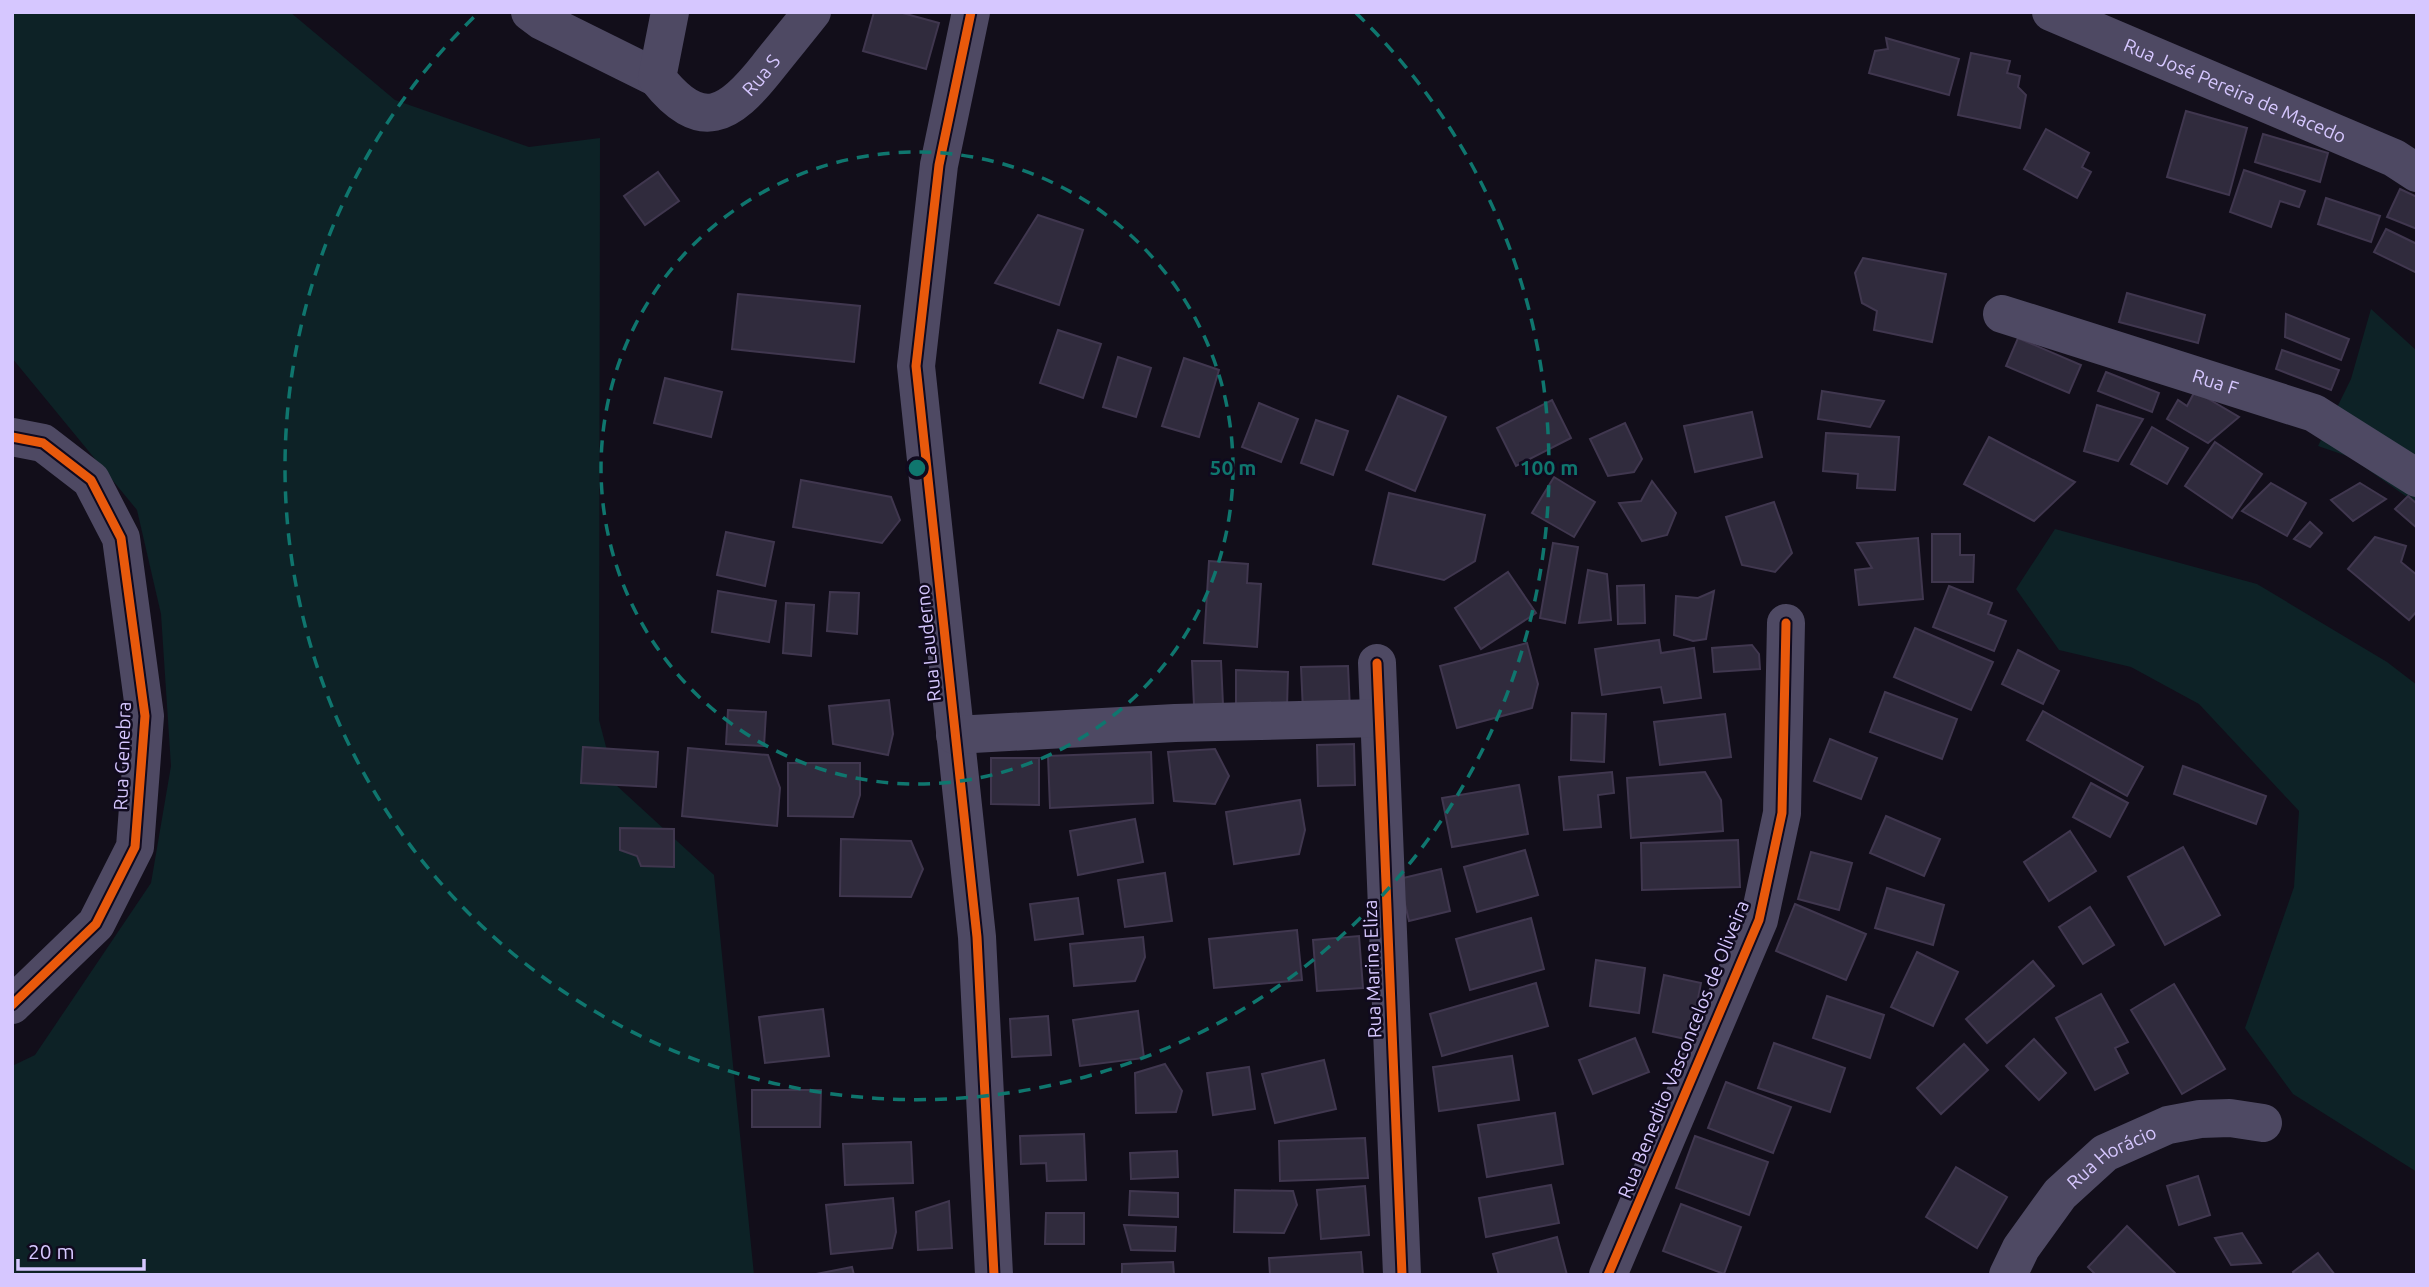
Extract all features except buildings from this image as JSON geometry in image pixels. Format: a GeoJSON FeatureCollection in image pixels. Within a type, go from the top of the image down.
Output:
{"type":"FeatureCollection","features":[{"type":"Feature","properties":{"kind":"street"},"geometry":{"type":"LineString","coordinates":[[530,12],[541,21],[657,78],[670,12]]}},
{"type":"Feature","properties":{"kind":"street","name":"Rua S"},"geometry":{"type":"LineString","coordinates":[[657,78],[673,98],[696,112],[720,112],[745,96],[812,12]]}},
{"type":"Feature","properties":{"kind":"street","name":"Rua Lauderno"},"geometry":{"type":"LineString","coordinates":[[971,12],[939,165],[916,366],[977,937],[994,1275]]}},
{"type":"Feature","properties":{"kind":"street","name":"Rua José Pereira de Macedo"},"geometry":{"type":"LineString","coordinates":[[2051,12],[2394,158],[2417,173]]}},
{"type":"Feature","properties":{"kind":"street","name":"Rua F"},"geometry":{"type":"LineString","coordinates":[[2002,314],[2315,413],[2417,478]]}},
{"type":"Feature","properties":{"kind":"street","name":"Rua Genebra"},"geometry":{"type":"LineString","coordinates":[[12,437],[43,443],[91,480],[121,538],[145,716],[135,848],[96,924],[12,1005]]}},
{"type":"Feature","properties":{"kind":"street","name":"Rua Benedito Vasconcelos de Oliveira"},"geometry":{"type":"LineString","coordinates":[[1608,1275],[1759,920],[1782,813],[1786,623]]}},
{"type":"Feature","properties":{"kind":"street","name":"Rua Marina Eliza"},"geometry":{"type":"LineString","coordinates":[[1377,663],[1402,1275]]}},
{"type":"Feature","properties":{"kind":"street"},"geometry":{"type":"LineString","coordinates":[[955,735],[1175,723],[1379,718]]}},
{"type":"Feature","properties":{"kind":"street","name":"Rua Horácio"},"geometry":{"type":"LineString","coordinates":[[2008,1275],[2021,1248],[2060,1194],[2105,1153],[2168,1125],[2200,1119],[2230,1118],[2263,1123]]}},
{"type":"Feature","properties":{"kind":"green space"},"geometry":{"type":"Polygon","coordinates":[[[12,12],[290,12],[395,100],[529,147],[600,138],[599,720],[616,785],[714,875],[754,1275],[12,1275],[12,1066],[35,1055],[151,883],[171,766],[161,614],[137,510],[12,358],[12,12]]]}},
{"type":"Feature","properties":{"kind":"green space"},"geometry":{"type":"Polygon","coordinates":[[[2371,309],[2417,351],[2417,504],[2350,457],[2318,446],[2351,379],[2371,309]]]}},
{"type":"Feature","properties":{"kind":"green space"},"geometry":{"type":"Polygon","coordinates":[[[2055,529],[2257,584],[2387,662],[2417,685],[2417,1172],[2293,1094],[2245,1028],[2294,887],[2299,811],[2199,704],[2131,667],[2059,650],[2016,589],[2055,529]]]}},
{"type":"Feature","properties":{"kind":"cycle path"},"geometry":{"type":"LineString","coordinates":[[971,12],[939,165],[916,366],[977,937],[994,1275]]}},
{"type":"Feature","properties":{"kind":"cycle path"},"geometry":{"type":"LineString","coordinates":[[12,437],[43,443],[91,480],[121,538],[145,716],[135,847],[96,924],[12,1005]]}},
{"type":"Feature","properties":{"kind":"cycle path"},"geometry":{"type":"LineString","coordinates":[[1608,1275],[1759,920],[1782,813],[1786,623]]}},
{"type":"Feature","properties":{"kind":"cycle path"},"geometry":{"type":"LineString","coordinates":[[1377,663],[1402,1275]]}}]}
